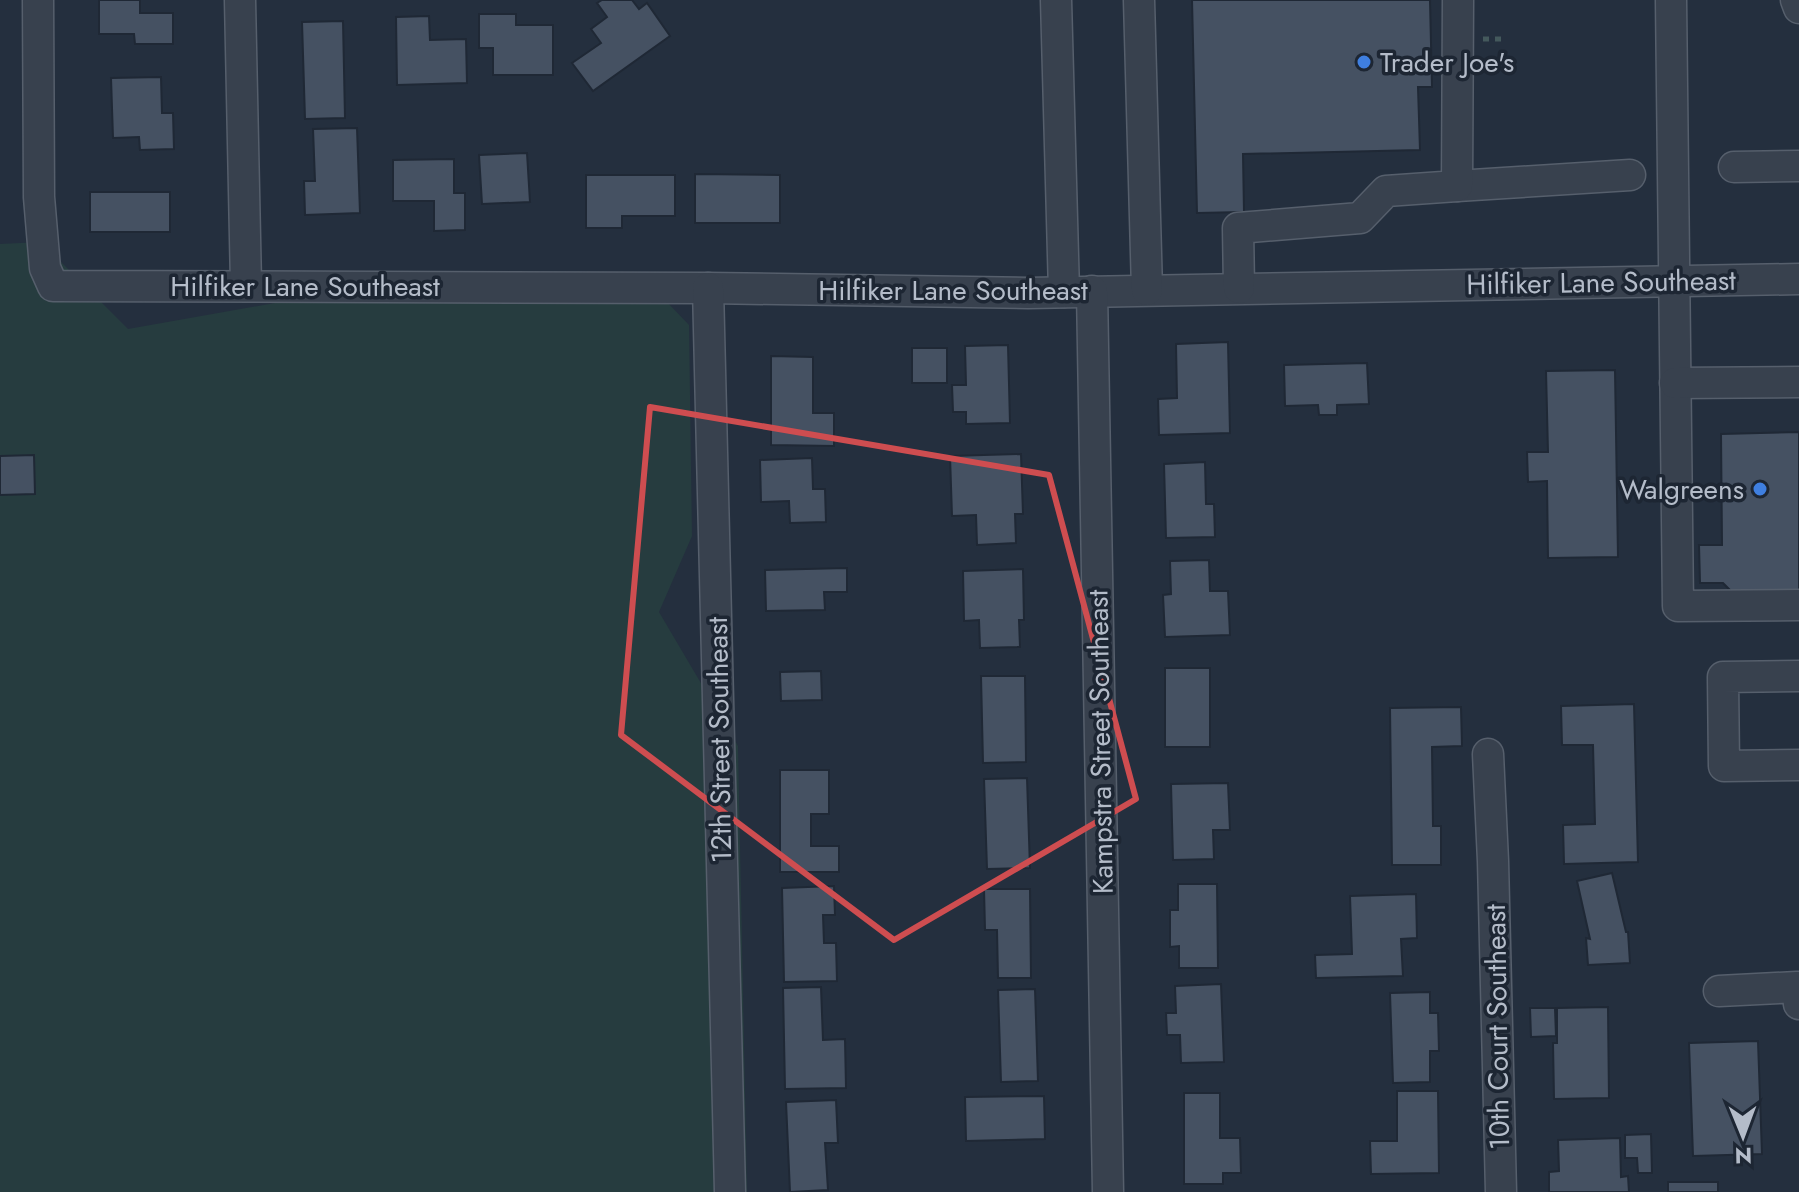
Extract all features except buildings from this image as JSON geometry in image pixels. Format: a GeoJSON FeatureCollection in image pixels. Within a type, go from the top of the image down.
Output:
{"type":"FeatureCollection","features":[{"type":"Feature","properties":{"kind":"street","name":"Hilfiker Lane Southeast"},"geometry":{"type":"LineString","coordinates":[[38,0],[39,197],[45,268],[53,286],[708,288],[1028,293],[1799,279]]}},
{"type":"Feature","properties":{"kind":"street"},"geometry":{"type":"LineString","coordinates":[[240,0],[246,285]]}},
{"type":"Feature","properties":{"kind":"street","name":"Kampstra Street Southeast"},"geometry":{"type":"LineString","coordinates":[[1056,0],[1078,292],[1108,1192]]}},
{"type":"Feature","properties":{"kind":"street"},"geometry":{"type":"LineString","coordinates":[[1139,0],[1147,290]]}},
{"type":"Feature","properties":{"kind":"street"},"geometry":{"type":"LineString","coordinates":[[1457,186],[1458,0]]}},
{"type":"Feature","properties":{"kind":"street"},"geometry":{"type":"LineString","coordinates":[[1671,0],[1678,606],[1799,605]]}},
{"type":"Feature","properties":{"kind":"street"},"geometry":{"type":"LineString","coordinates":[[1796,0],[1799,8]]}},
{"type":"Feature","properties":{"kind":"street"},"geometry":{"type":"LineString","coordinates":[[1734,167],[1799,166]]}},
{"type":"Feature","properties":{"kind":"street"},"geometry":{"type":"LineString","coordinates":[[1239,288],[1238,228],[1360,218],[1386,191],[1630,175]]}},
{"type":"Feature","properties":{"kind":"street","name":"12th Street Southeast"},"geometry":{"type":"LineString","coordinates":[[708,288],[730,1192]]}},
{"type":"Feature","properties":{"kind":"street"},"geometry":{"type":"LineString","coordinates":[[1675,383],[1799,382]]}},
{"type":"Feature","properties":{"kind":"street"},"geometry":{"type":"LineString","coordinates":[[1799,676],[1723,677],[1724,766],[1799,765]]}},
{"type":"Feature","properties":{"kind":"street","name":"10th Court Southeast"},"geometry":{"type":"LineString","coordinates":[[1488,754],[1501,1192]]}},
{"type":"Feature","properties":{"kind":"street"},"geometry":{"type":"LineString","coordinates":[[1719,991],[1797,987],[1799,1004]]}},
{"type":"Feature","properties":{"kind":"highlighted area"},"geometry":{"type":"Polygon","coordinates":[[[650,407],[1049,475],[1136,799],[894,940],[621,735],[650,407]]]}},
{"type":"Feature","properties":{"kind":"green space"},"geometry":{"type":"Polygon","coordinates":[[[41,242],[128,329],[275,303],[667,302],[689,325],[692,536],[659,612],[738,746],[747,1192],[0,1192],[0,244],[41,242]]]}},
{"type":"Feature","properties":{"kind":"place","name":"Trader Joe's"},"geometry":{"type":"Point","coordinates":[1364,62]}},
{"type":"Feature","properties":{"kind":"place","name":"Walgreens"},"geometry":{"type":"Point","coordinates":[1760,489]}}]}
